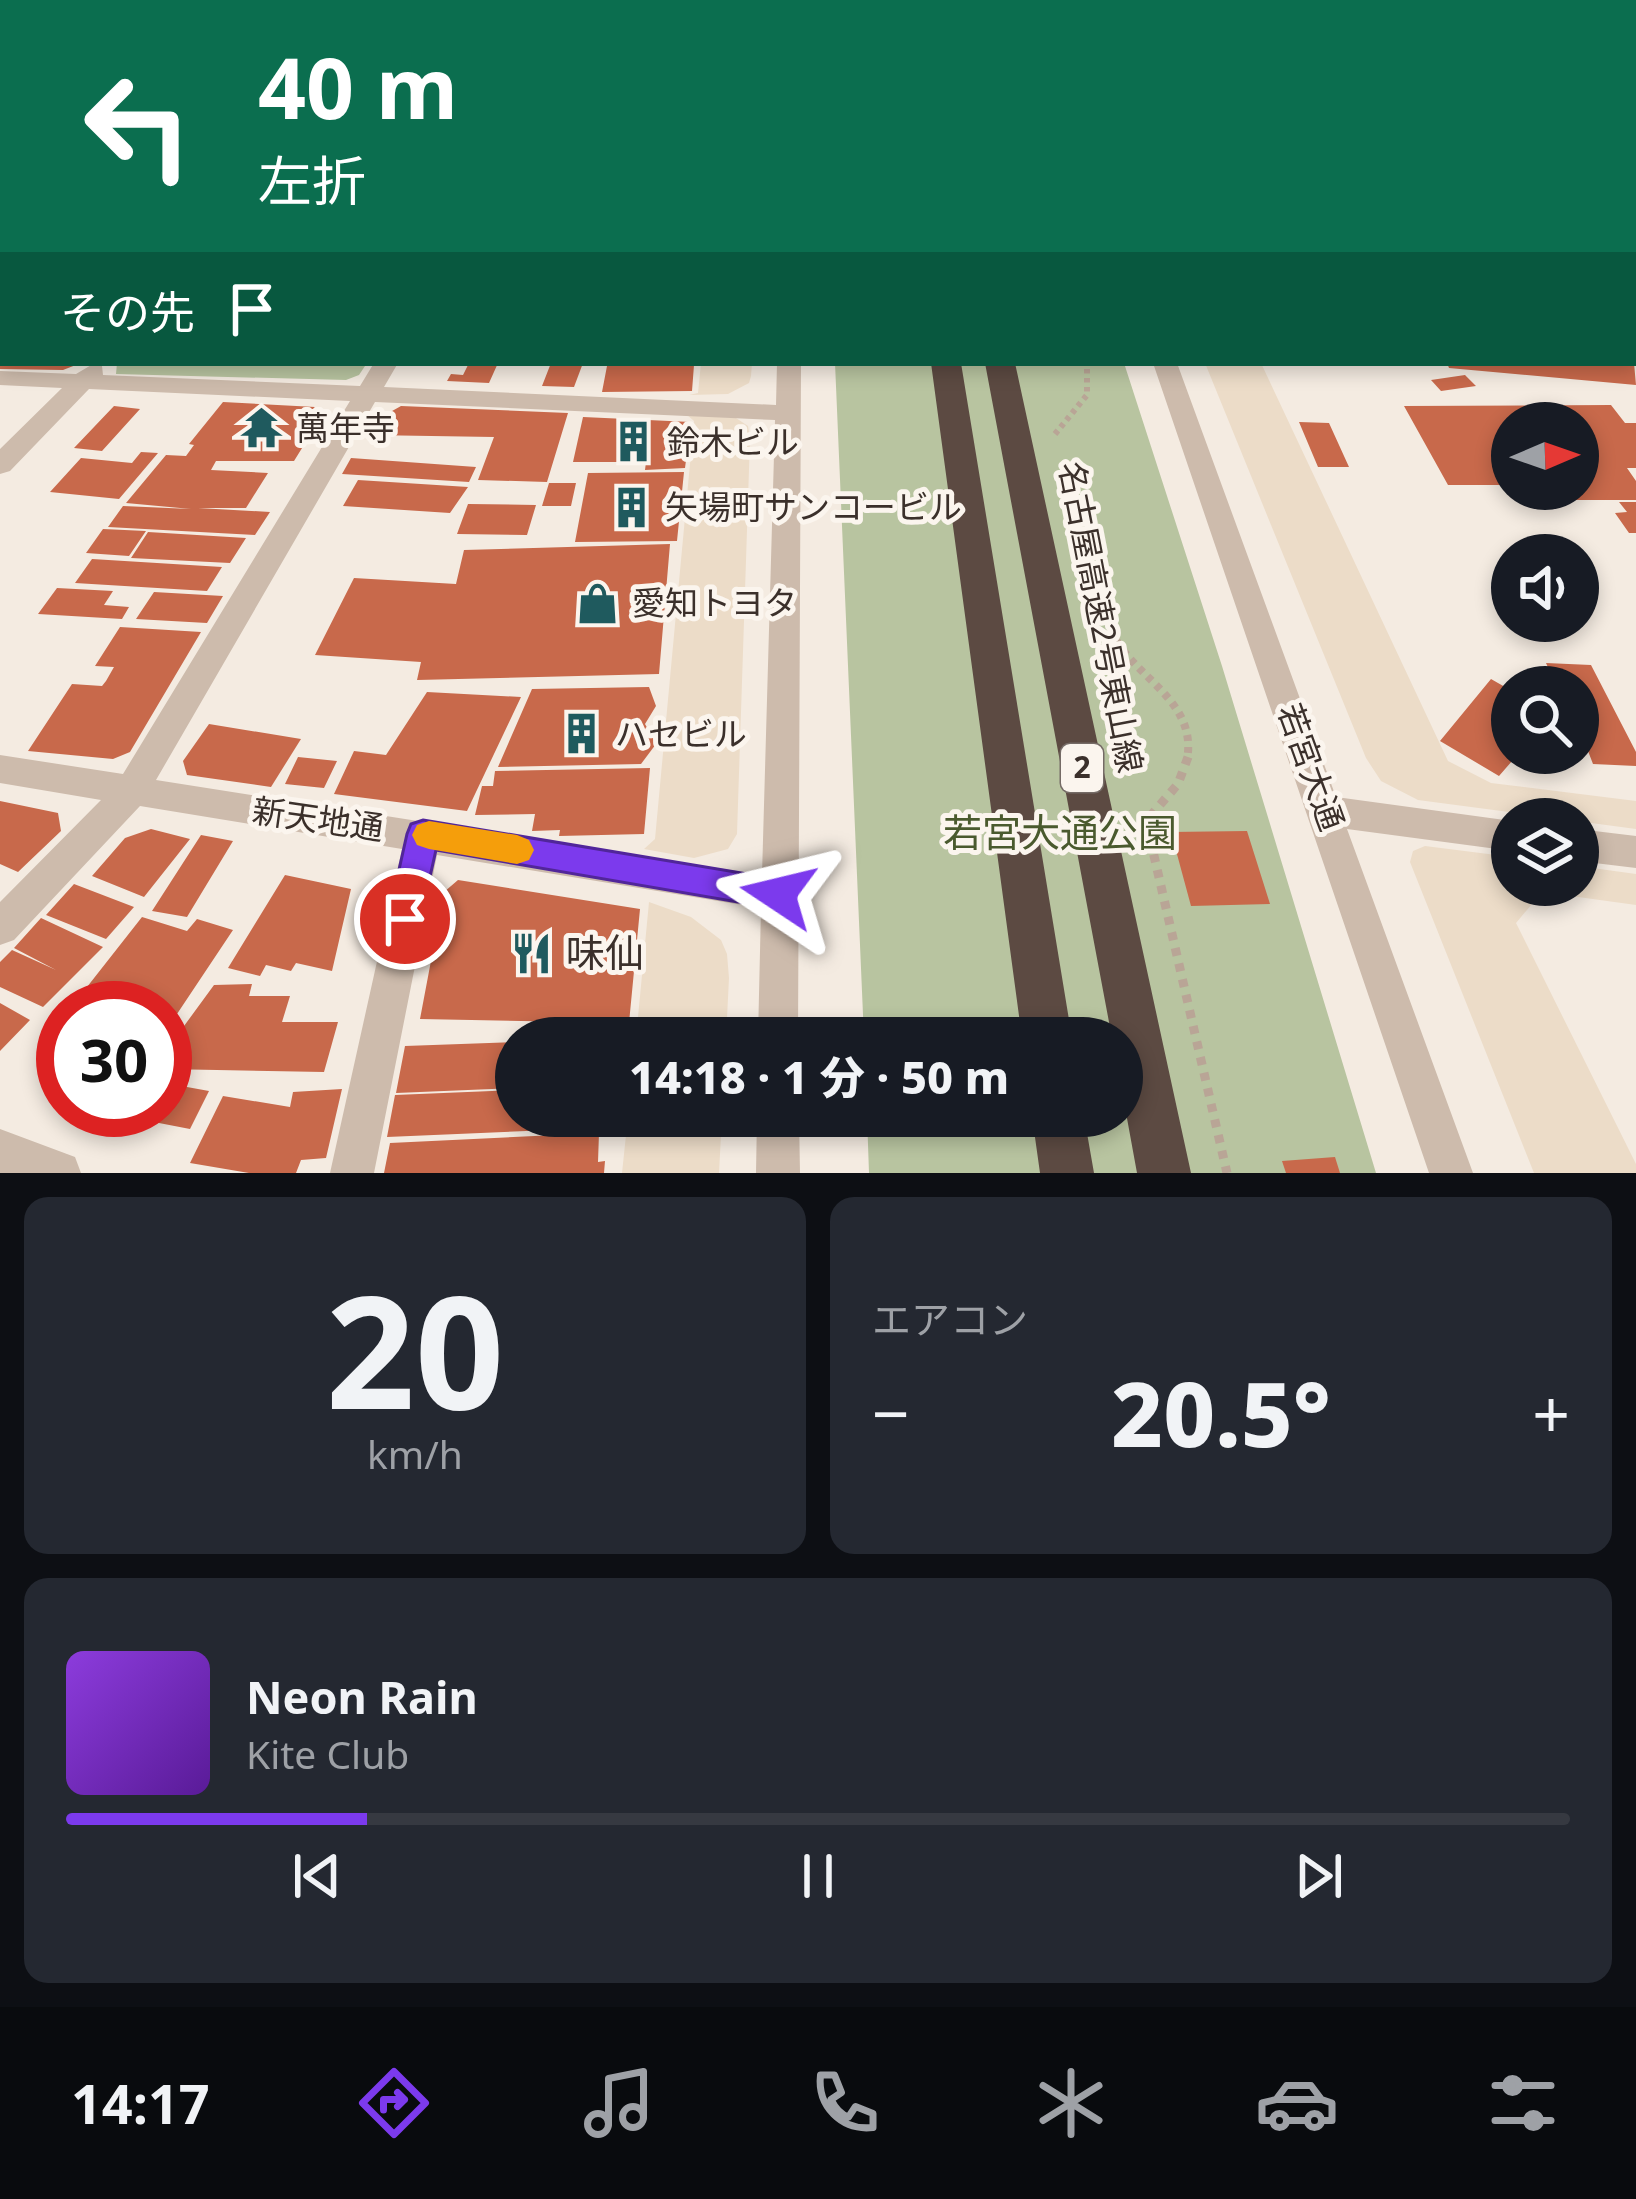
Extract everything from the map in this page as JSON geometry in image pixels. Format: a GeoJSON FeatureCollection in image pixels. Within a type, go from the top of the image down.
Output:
{"type":"FeatureCollection","features":[{"type":"Feature","properties":{"kind":"highway"},"geometry":{"type":"LineString","coordinates":[[946,366],[1044,1017]]}},
{"type":"Feature","properties":{"kind":"highway","name":"名古屋高速2号東山線"},"geometry":{"type":"LineString","coordinates":[[1001,366],[1164,1173]]}},
{"type":"Feature","properties":{"kind":"highway"},"geometry":{"type":"LineString","coordinates":[[1061,1137],[1067,1173]]}},
{"type":"Feature","properties":{"kind":"street"},"geometry":{"type":"LineString","coordinates":[[0,928],[130,793],[384,366]]}},
{"type":"Feature","properties":{"kind":"street"},"geometry":{"type":"LineString","coordinates":[[778,1017],[789,366]]}},
{"type":"Feature","properties":{"kind":"street","name":"若宮大通"},"geometry":{"type":"LineString","coordinates":[[1166,366],[1451,1173]]}},
{"type":"Feature","properties":{"kind":"street"},"geometry":{"type":"LineString","coordinates":[[0,465],[92,372]]}},
{"type":"Feature","properties":{"kind":"street"},"geometry":{"type":"LineString","coordinates":[[0,378],[92,372],[369,392],[790,413]]}},
{"type":"Feature","properties":{"kind":"street","name":"新天地通"},"geometry":{"type":"LineString","coordinates":[[0,769],[778,894]]}},
{"type":"Feature","properties":{"kind":"street"},"geometry":{"type":"LineString","coordinates":[[1327,811],[1491,833]]}},
{"type":"Feature","properties":{"kind":"street"},"geometry":{"type":"LineString","coordinates":[[352,1173],[423,834]]}},
{"type":"Feature","properties":{"kind":"street"},"geometry":{"type":"LineString","coordinates":[[1599,847],[1636,852]]}},
{"type":"Feature","properties":{"kind":"street"},"geometry":{"type":"LineString","coordinates":[[778,1137],[778,1173]]}},
{"type":"Feature","properties":{"kind":"street"},"geometry":{"type":"LineString","coordinates":[[0,1151],[59,1173]]}},
{"type":"Feature","properties":{"kind":"path"},"geometry":{"type":"LineString","coordinates":[[1046,453],[1056,432],[1087,395],[1087,366]]}},
{"type":"Feature","properties":{"kind":"path"},"geometry":{"type":"LineString","coordinates":[[1068,510],[1089,555],[1118,644],[1171,697],[1190,741],[1186,775],[1146,821],[1227,1173]]}},
{"type":"Feature","properties":{"kind":"green space"},"geometry":{"type":"Polygon","coordinates":[[[117,366],[365,366],[359,375],[346,380],[116,374],[117,366]]]}},
{"type":"Feature","properties":{"kind":"green space","name":"若宮大通公園"},"geometry":{"type":"Polygon","coordinates":[[[835,366],[1125,366],[1376,1173],[869,1173],[868,1137],[1143,1137],[1143,1017],[863,1017],[835,366]]]}},
{"type":"Feature","properties":{"kind":"shaded area"},"geometry":{"type":"Polygon","coordinates":[[[701,366],[752,366],[749,383],[728,394],[689,395],[698,393],[701,366]]]}},
{"type":"Feature","properties":{"kind":"shaded area"},"geometry":{"type":"Polygon","coordinates":[[[1206,366],[1262,366],[1448,761],[1491,783],[1636,801],[1636,829],[1599,824],[1599,798],[1491,798],[1491,810],[1418,800],[1381,781],[1366,758],[1206,366]]]}},
{"type":"Feature","properties":{"kind":"shaded area"},"geometry":{"type":"Polygon","coordinates":[[[686,414],[736,418],[748,426],[750,439],[737,834],[728,849],[694,858],[644,849],[655,839],[694,421],[686,414]]]}},
{"type":"Feature","properties":{"kind":"shaded area"},"geometry":{"type":"Polygon","coordinates":[[[1425,846],[1491,854],[1491,906],[1530,906],[1516,923],[1636,1164],[1636,1173],[1534,1173],[1410,862],[1413,851],[1425,846]]]}},
{"type":"Feature","properties":{"kind":"shaded area"},"geometry":{"type":"Polygon","coordinates":[[[1599,869],[1636,874],[1636,905],[1599,900],[1599,869]]]}},
{"type":"Feature","properties":{"kind":"shaded area"},"geometry":{"type":"Polygon","coordinates":[[[649,902],[691,917],[721,940],[729,978],[727,1017],[638,1017],[649,902]]]}},
{"type":"Feature","properties":{"kind":"shaded area"},"geometry":{"type":"Polygon","coordinates":[[[626,1137],[721,1137],[719,1173],[622,1173],[626,1137]]]}},
{"type":"Feature","properties":{"kind":"building"},"geometry":{"type":"Polygon","coordinates":[[[0,366],[73,366],[63,370],[0,366]]]}},
{"type":"Feature","properties":{"kind":"building"},"geometry":{"type":"Polygon","coordinates":[[[468,366],[497,366],[489,383],[447,381],[451,374],[463,375],[468,366]]]}},
{"type":"Feature","properties":{"kind":"building"},"geometry":{"type":"Polygon","coordinates":[[[550,366],[582,366],[574,387],[542,386],[550,366]]]}},
{"type":"Feature","properties":{"kind":"building"},"geometry":{"type":"Polygon","coordinates":[[[607,366],[694,366],[692,391],[602,392],[607,366]]]}},
{"type":"Feature","properties":{"kind":"building"},"geometry":{"type":"Polygon","coordinates":[[[1634,366],[1636,385],[1449,368],[1634,366]]]}},
{"type":"Feature","properties":{"kind":"building"},"geometry":{"type":"Polygon","coordinates":[[[1465,375],[1476,386],[1441,391],[1431,380],[1465,375]]]}},
{"type":"Feature","properties":{"kind":"building"},"geometry":{"type":"Polygon","coordinates":[[[223,402],[325,411],[294,461],[216,461],[211,470],[268,473],[246,508],[198,508],[270,512],[255,535],[108,527],[123,506],[191,509],[126,503],[166,455],[186,456],[194,445],[189,444],[223,402]]]}},
{"type":"Feature","properties":{"kind":"building"},"geometry":{"type":"Polygon","coordinates":[[[1599,405],[1611,405],[1625,423],[1636,423],[1636,468],[1627,468],[1636,481],[1636,500],[1599,500],[1599,405]]]}},
{"type":"Feature","properties":{"kind":"building"},"geometry":{"type":"Polygon","coordinates":[[[114,406],[140,409],[102,451],[74,448],[114,406]]]}},
{"type":"Feature","properties":{"kind":"building"},"geometry":{"type":"Polygon","coordinates":[[[401,406],[568,413],[547,482],[478,480],[494,437],[369,435],[376,420],[401,406]]]}},
{"type":"Feature","properties":{"kind":"building"},"geometry":{"type":"Polygon","coordinates":[[[1404,406],[1491,406],[1491,485],[1448,485],[1404,406]]]}},
{"type":"Feature","properties":{"kind":"building","name":"鈴木ビル"},"geometry":{"type":"Polygon","coordinates":[[[583,417],[691,422],[685,468],[645,470],[646,462],[573,462],[583,417]]]}},
{"type":"Feature","properties":{"kind":"building"},"geometry":{"type":"Polygon","coordinates":[[[1299,422],[1329,423],[1349,467],[1318,467],[1299,422]]]}},
{"type":"Feature","properties":{"kind":"building"},"geometry":{"type":"Polygon","coordinates":[[[141,452],[158,453],[119,499],[50,492],[81,458],[132,463],[141,452]]]}},
{"type":"Feature","properties":{"kind":"building"},"geometry":{"type":"Polygon","coordinates":[[[351,458],[476,467],[469,482],[342,474],[351,458]]]}},
{"type":"Feature","properties":{"kind":"building","name":"矢場町サンコービル"},"geometry":{"type":"Polygon","coordinates":[[[684,472],[677,541],[575,542],[588,473],[684,472]]]}},
{"type":"Feature","properties":{"kind":"building"},"geometry":{"type":"Polygon","coordinates":[[[358,480],[468,487],[450,513],[343,506],[358,480]]]}},
{"type":"Feature","properties":{"kind":"building"},"geometry":{"type":"Polygon","coordinates":[[[549,483],[576,483],[571,506],[542,506],[549,483]]]}},
{"type":"Feature","properties":{"kind":"building"},"geometry":{"type":"Polygon","coordinates":[[[1619,502],[1636,502],[1636,533],[1629,533],[1615,513],[1627,512],[1619,502]]]}},
{"type":"Feature","properties":{"kind":"building"},"geometry":{"type":"Polygon","coordinates":[[[468,504],[536,505],[527,535],[457,534],[468,504]]]}},
{"type":"Feature","properties":{"kind":"building"},"geometry":{"type":"Polygon","coordinates":[[[103,529],[146,531],[129,556],[86,553],[103,529]]]}},
{"type":"Feature","properties":{"kind":"building"},"geometry":{"type":"Polygon","coordinates":[[[148,532],[246,538],[230,563],[131,558],[148,532]]]}},
{"type":"Feature","properties":{"kind":"building"},"geometry":{"type":"Polygon","coordinates":[[[670,544],[659,674],[417,680],[421,662],[315,655],[354,578],[456,584],[464,550],[670,544]]]}},
{"type":"Feature","properties":{"kind":"building"},"geometry":{"type":"Polygon","coordinates":[[[92,559],[222,567],[207,591],[75,583],[92,559]]]}},
{"type":"Feature","properties":{"kind":"building"},"geometry":{"type":"Polygon","coordinates":[[[57,588],[113,591],[104,605],[129,607],[122,619],[38,614],[57,588]]]}},
{"type":"Feature","properties":{"kind":"building"},"geometry":{"type":"Polygon","coordinates":[[[154,592],[223,596],[207,623],[136,619],[154,592]]]}},
{"type":"Feature","properties":{"kind":"building"},"geometry":{"type":"Polygon","coordinates":[[[120,627],[201,632],[130,752],[113,759],[28,751],[72,684],[102,686],[106,681],[114,667],[95,666],[120,627]]]}},
{"type":"Feature","properties":{"kind":"building"},"geometry":{"type":"Polygon","coordinates":[[[1491,679],[1491,771],[1440,741],[1491,679]]]}},
{"type":"Feature","properties":{"kind":"building"},"geometry":{"type":"Polygon","coordinates":[[[1599,680],[1636,752],[1636,766],[1599,764],[1599,680]]]}},
{"type":"Feature","properties":{"kind":"building","name":"ハセビル"},"geometry":{"type":"Polygon","coordinates":[[[649,687],[656,706],[645,724],[656,744],[641,764],[498,767],[532,689],[649,687]]]}},
{"type":"Feature","properties":{"kind":"building"},"geometry":{"type":"Polygon","coordinates":[[[427,692],[521,697],[467,811],[334,794],[354,751],[386,755],[427,692]]]}},
{"type":"Feature","properties":{"kind":"building"},"geometry":{"type":"Polygon","coordinates":[[[209,724],[301,739],[271,787],[187,775],[183,761],[209,724]]]}},
{"type":"Feature","properties":{"kind":"building"},"geometry":{"type":"Polygon","coordinates":[[[298,757],[337,761],[324,788],[285,784],[298,757]]]}},
{"type":"Feature","properties":{"kind":"building"},"geometry":{"type":"Polygon","coordinates":[[[650,768],[644,834],[559,836],[560,830],[532,831],[535,814],[475,815],[482,786],[493,786],[495,771],[650,768]]]}},
{"type":"Feature","properties":{"kind":"building"},"geometry":{"type":"Polygon","coordinates":[[[0,801],[58,813],[61,831],[18,872],[0,864],[0,801]]]}},
{"type":"Feature","properties":{"kind":"building"},"geometry":{"type":"Polygon","coordinates":[[[151,829],[190,839],[144,897],[92,876],[125,838],[151,829]]]}},
{"type":"Feature","properties":{"kind":"building"},"geometry":{"type":"Polygon","coordinates":[[[1247,831],[1270,904],[1191,906],[1171,832],[1247,831]]]}},
{"type":"Feature","properties":{"kind":"building"},"geometry":{"type":"Polygon","coordinates":[[[201,835],[233,841],[187,917],[152,911],[201,835]]]}},
{"type":"Feature","properties":{"kind":"building"},"geometry":{"type":"Polygon","coordinates":[[[285,875],[351,889],[332,971],[296,963],[291,971],[266,965],[260,976],[228,968],[285,875]]]}},
{"type":"Feature","properties":{"kind":"building"},"geometry":{"type":"Polygon","coordinates":[[[458,880],[640,909],[630,1017],[420,1019],[444,892],[458,880]]]}},
{"type":"Feature","properties":{"kind":"building"},"geometry":{"type":"Polygon","coordinates":[[[74,884],[134,907],[106,939],[46,915],[74,884]]]}},
{"type":"Feature","properties":{"kind":"building"},"geometry":{"type":"Polygon","coordinates":[[[142,917],[187,931],[197,919],[233,930],[192,992],[192,981],[92,981],[142,917]]]}},
{"type":"Feature","properties":{"kind":"building"},"geometry":{"type":"Polygon","coordinates":[[[41,918],[103,947],[69,981],[36,981],[36,1004],[0,987],[0,962],[12,950],[56,970],[14,948],[41,918]]]}},
{"type":"Feature","properties":{"kind":"building"},"geometry":{"type":"Polygon","coordinates":[[[252,984],[249,996],[290,996],[282,1022],[338,1022],[324,1072],[192,1070],[192,1015],[214,985],[252,984]]]}},
{"type":"Feature","properties":{"kind":"building"},"geometry":{"type":"Polygon","coordinates":[[[0,1003],[30,1020],[0,1051],[0,1003]]]}},
{"type":"Feature","properties":{"kind":"building"},"geometry":{"type":"Polygon","coordinates":[[[495,1043],[495,1089],[396,1093],[405,1046],[495,1043]]]}},
{"type":"Feature","properties":{"kind":"building"},"geometry":{"type":"Polygon","coordinates":[[[192,1088],[209,1091],[192,1125],[192,1088]]]}},
{"type":"Feature","properties":{"kind":"building"},"geometry":{"type":"Polygon","coordinates":[[[342,1089],[326,1158],[301,1160],[296,1173],[249,1173],[190,1163],[223,1096],[290,1107],[293,1092],[342,1089]]]}},
{"type":"Feature","properties":{"kind":"building"},"geometry":{"type":"Polygon","coordinates":[[[495,1091],[495,1132],[387,1137],[395,1095],[495,1091]]]}},
{"type":"Feature","properties":{"kind":"building"},"geometry":{"type":"Polygon","coordinates":[[[599,1137],[598,1162],[605,1161],[604,1173],[384,1173],[390,1143],[599,1137]]]}},
{"type":"Feature","properties":{"kind":"building"},"geometry":{"type":"Polygon","coordinates":[[[1335,1157],[1340,1173],[1286,1173],[1282,1161],[1335,1157]]]}},
{"type":"Feature","properties":{"kind":"slow traffic"},"geometry":{"type":"LineString","coordinates":[[429,835],[517,850]]}},
{"type":"Feature","properties":{"kind":"place","name":"萬年寺"},"geometry":{"type":"Point","coordinates":[262,428]}},
{"type":"Feature","properties":{"kind":"place","name":"鈴木ビル"},"geometry":{"type":"Point","coordinates":[633,442]}},
{"type":"Feature","properties":{"kind":"place","name":"矢場町サンコービル"},"geometry":{"type":"Point","coordinates":[631,507]}},
{"type":"Feature","properties":{"kind":"place","name":"愛知トヨタ"},"geometry":{"type":"Point","coordinates":[598,603]}},
{"type":"Feature","properties":{"kind":"place","name":"ハセビル"},"geometry":{"type":"Point","coordinates":[581,734]}},
{"type":"Feature","properties":{"kind":"place","name":"味仙"},"geometry":{"type":"Point","coordinates":[532,953]}},
{"type":"Feature","properties":{"kind":"route"},"geometry":{"type":"LineString","coordinates":[[405,919],[423,834],[778,894]]}}]}
